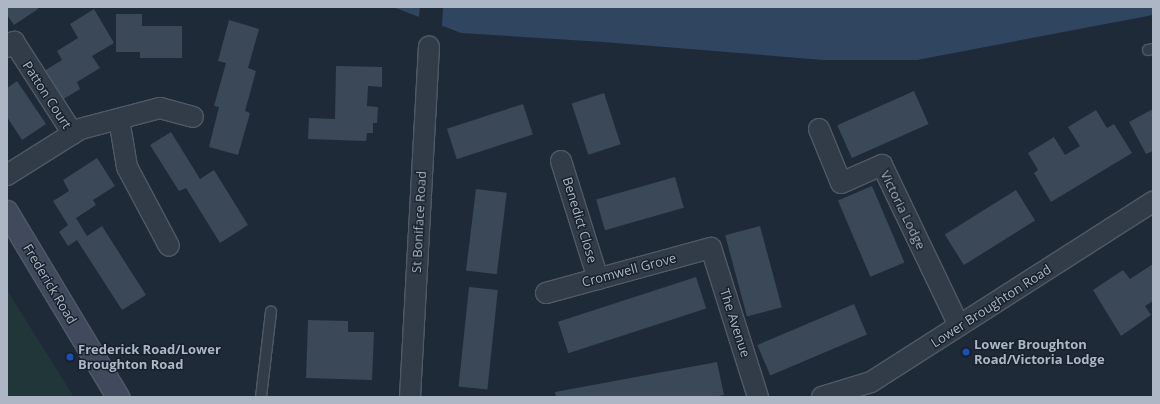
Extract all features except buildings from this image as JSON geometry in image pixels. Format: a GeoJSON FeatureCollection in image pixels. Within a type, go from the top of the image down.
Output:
{"type":"FeatureCollection","features":[{"type":"Feature","properties":{"kind":"main road","name":"Frederick Road"},"geometry":{"type":"LineString","coordinates":[[7,212],[118,397]]}},
{"type":"Feature","properties":{"kind":"street","name":"Patton Court"},"geometry":{"type":"LineString","coordinates":[[7,47],[14,42],[72,134]]}},
{"type":"Feature","properties":{"kind":"street","name":"St Boniface Road"},"geometry":{"type":"LineString","coordinates":[[410,397],[429,47]]}},
{"type":"Feature","properties":{"kind":"street","name":"Patton Court"},"geometry":{"type":"LineString","coordinates":[[7,175],[80,129],[160,108],[193,117]]}},
{"type":"Feature","properties":{"kind":"street"},"geometry":{"type":"LineString","coordinates":[[119,119],[127,167],[169,246]]}},
{"type":"Feature","properties":{"kind":"street","name":"Victoria Lodge"},"geometry":{"type":"LineString","coordinates":[[819,129],[841,184],[882,165],[959,326]]}},
{"type":"Feature","properties":{"kind":"street","name":"Benedict Close"},"geometry":{"type":"LineString","coordinates":[[561,161],[598,279]]}},
{"type":"Feature","properties":{"kind":"street","name":"Lower Broughton Road"},"geometry":{"type":"LineString","coordinates":[[822,397],[871,382],[1153,202]]}},
{"type":"Feature","properties":{"kind":"street","name":"Cromwell Grove"},"geometry":{"type":"LineString","coordinates":[[546,293],[711,248]]}},
{"type":"Feature","properties":{"kind":"street","name":"The Avenue"},"geometry":{"type":"LineString","coordinates":[[711,248],[758,397]]}},
{"type":"Feature","properties":{"kind":"lane"},"geometry":{"type":"LineString","coordinates":[[261,397],[271,312]]}},
{"type":"Feature","properties":{"kind":"green space"},"geometry":{"type":"Polygon","coordinates":[[[7,290],[74,397],[7,397],[7,290]]]}},
{"type":"Feature","properties":{"kind":"water"},"geometry":{"type":"Polygon","coordinates":[[[393,7],[1153,7],[1153,15],[917,60],[824,60],[603,42],[461,33],[393,7]]]}},
{"type":"Feature","properties":{"kind":"pier"},"geometry":{"type":"Polygon","coordinates":[[[420,7],[443,7],[442,26],[419,17],[420,7]]]}},
{"type":"Feature","properties":{"kind":"place","name":"Lower Broughton Road/Victoria Lodge"},"geometry":{"type":"Point","coordinates":[966,352]}},
{"type":"Feature","properties":{"kind":"place","name":"Frederick Road/Lower Broughton Road"},"geometry":{"type":"Point","coordinates":[70,357]}}]}
